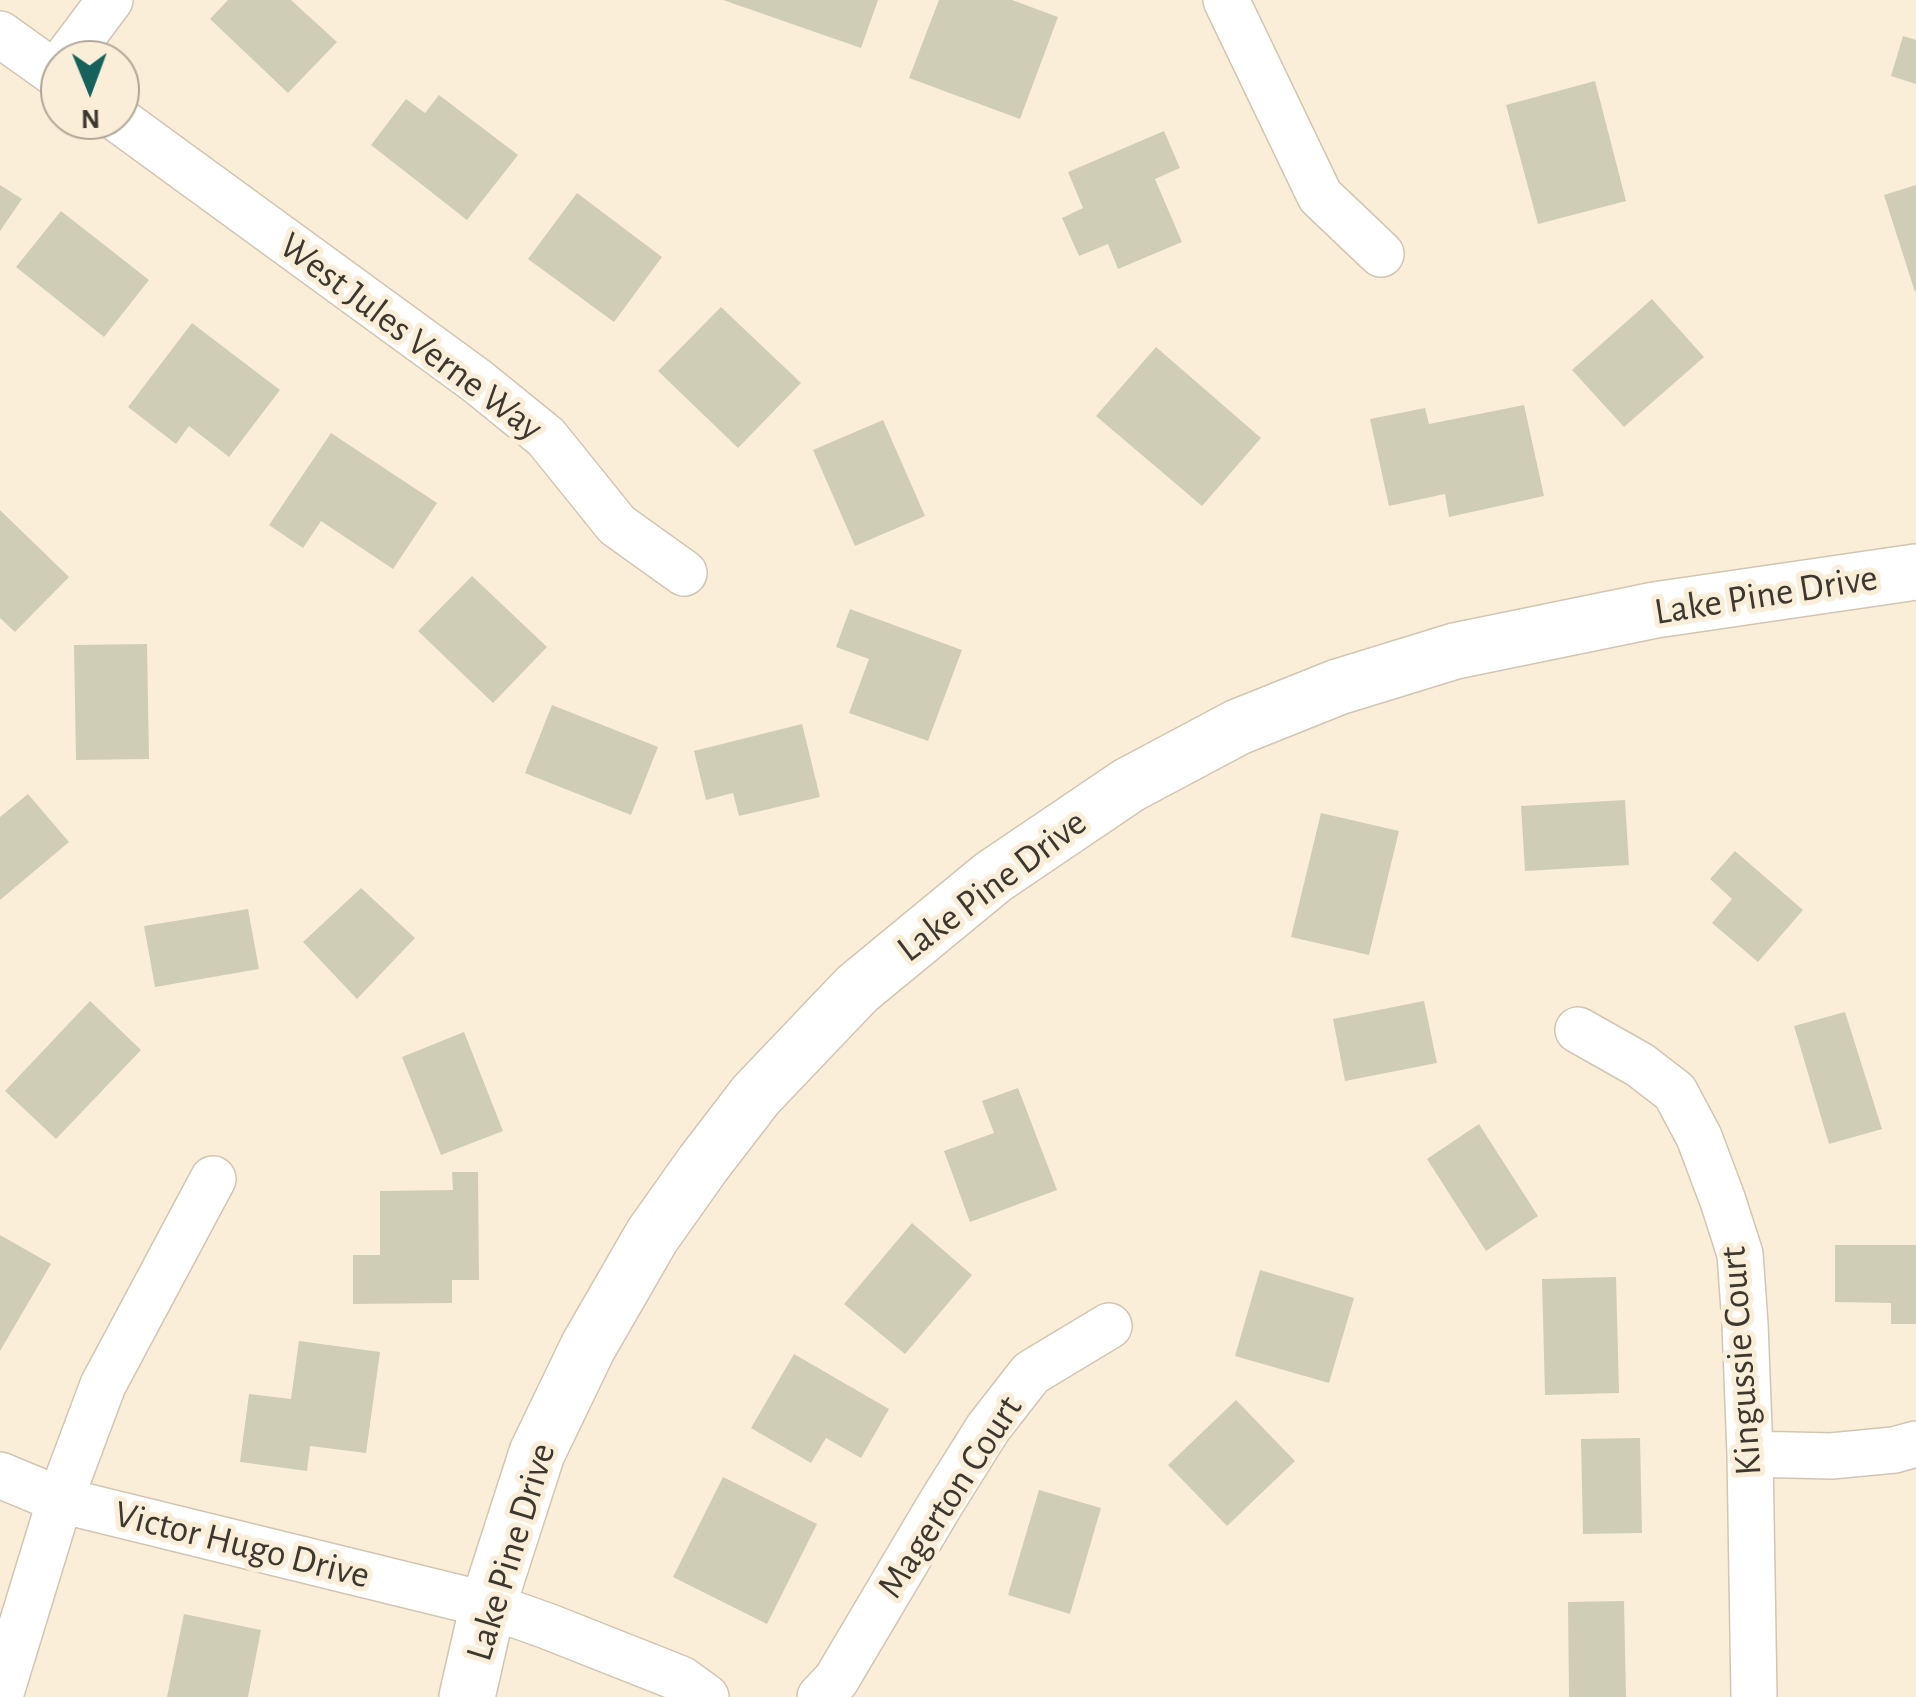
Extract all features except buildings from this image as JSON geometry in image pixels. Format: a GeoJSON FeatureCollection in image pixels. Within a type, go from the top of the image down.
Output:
{"type":"FeatureCollection","features":[{"type":"Feature","properties":{"kind":"main road","name":"Lake Pine Drive"},"geometry":{"type":"LineString","coordinates":[[467,1697],[488,1605],[537,1453],[588,1348],[652,1236],[756,1096],[857,988],[993,877],[1130,785],[1238,726],[1338,687],[1455,651],[1654,610],[1916,572]]}},
{"type":"Feature","properties":{"kind":"street"},"geometry":{"type":"LineString","coordinates":[[81,40],[110,0]]}},
{"type":"Feature","properties":{"kind":"street"},"geometry":{"type":"LineString","coordinates":[[1226,0],[1320,196],[1381,254]]}},
{"type":"Feature","properties":{"kind":"street"},"geometry":{"type":"LineString","coordinates":[[0,34],[40,57]]}},
{"type":"Feature","properties":{"kind":"street","name":"West Jules Verne Way"},"geometry":{"type":"LineString","coordinates":[[140,135],[477,381],[546,437],[617,525],[684,573]]}},
{"type":"Feature","properties":{"kind":"street","name":"Kingussie Court"},"geometry":{"type":"LineString","coordinates":[[1578,1030],[1640,1065],[1675,1092],[1723,1200],[1740,1254],[1750,1454],[1754,1697]]}},
{"type":"Feature","properties":{"kind":"street"},"geometry":{"type":"LineString","coordinates":[[0,1696],[60,1500],[103,1385],[213,1179]]}},
{"type":"Feature","properties":{"kind":"street","name":"Magerton Court"},"geometry":{"type":"LineString","coordinates":[[820,1697],[836,1680],[988,1428],[1030,1373],[1109,1326]]}},
{"type":"Feature","properties":{"kind":"street"},"geometry":{"type":"LineString","coordinates":[[1750,1454],[1831,1456],[1916,1444]]}},
{"type":"Feature","properties":{"kind":"street","name":"Victor Hugo Drive"},"geometry":{"type":"LineString","coordinates":[[0,1475],[60,1500],[488,1605],[680,1679],[706,1697]]}}]}
